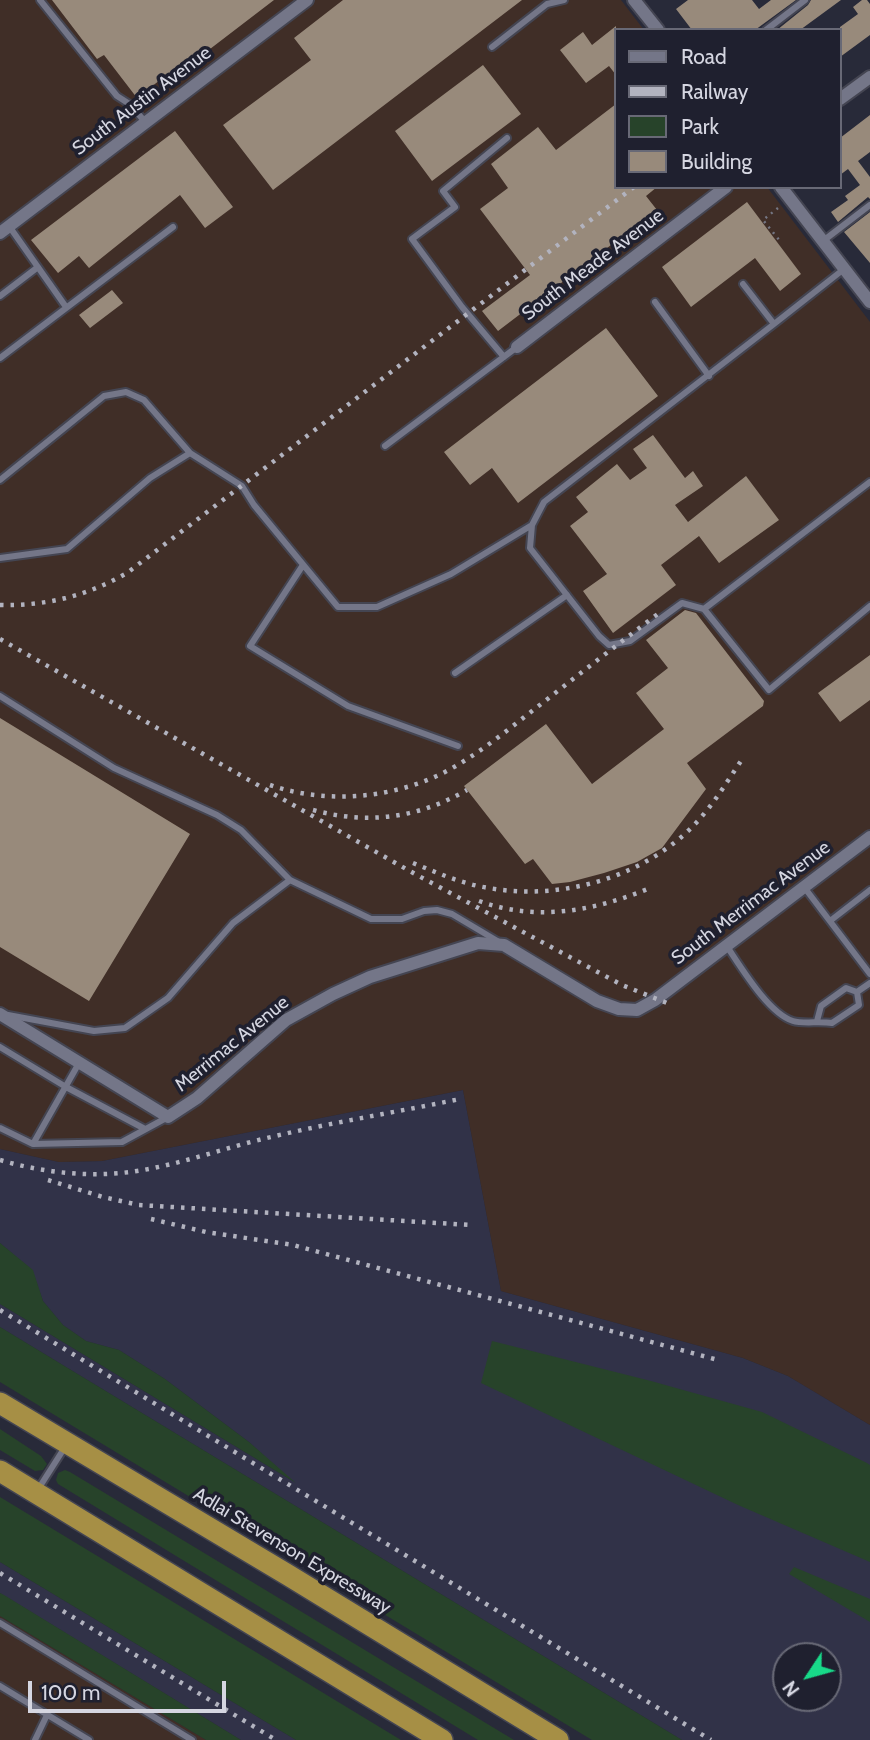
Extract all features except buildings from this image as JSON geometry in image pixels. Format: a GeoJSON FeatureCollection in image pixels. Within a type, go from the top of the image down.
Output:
{"type":"FeatureCollection","features":[{"type":"Feature","properties":{"kind":"highway","name":"Adlai Stevenson Expressway"},"geometry":{"type":"LineString","coordinates":[[0,1403],[558,1740]]}},
{"type":"Feature","properties":{"kind":"highway"},"geometry":{"type":"LineString","coordinates":[[0,1471],[442,1740]]}},
{"type":"Feature","properties":{"kind":"street","name":"South Austin Avenue"},"geometry":{"type":"LineString","coordinates":[[5,229],[307,0]]}},
{"type":"Feature","properties":{"kind":"street"},"geometry":{"type":"LineString","coordinates":[[637,1],[657,28]]}},
{"type":"Feature","properties":{"kind":"street"},"geometry":{"type":"LineString","coordinates":[[842,98],[870,77]]}},
{"type":"Feature","properties":{"kind":"street","name":"South Meade Avenue"},"geometry":{"type":"LineString","coordinates":[[517,347],[723,189]]}},
{"type":"Feature","properties":{"kind":"street"},"geometry":{"type":"LineString","coordinates":[[783,189],[870,302]]}},
{"type":"Feature","properties":{"kind":"street","name":"South Merrimac Avenue"},"geometry":{"type":"LineString","coordinates":[[504,945],[597,1001],[619,1009],[637,1010],[655,1000],[870,837]]}},
{"type":"Feature","properties":{"kind":"street","name":"Merrimac Avenue"},"geometry":{"type":"LineString","coordinates":[[0,1013],[168,1117],[197,1098],[286,1020],[333,994],[370,977],[478,943],[504,945]]}},
{"type":"Feature","properties":{"kind":"lane"},"geometry":{"type":"LineString","coordinates":[[40,0],[117,96],[131,105],[145,122]]}},
{"type":"Feature","properties":{"kind":"lane"},"geometry":{"type":"LineString","coordinates":[[492,47],[547,4],[564,0]]}},
{"type":"Feature","properties":{"kind":"lane"},"geometry":{"type":"LineString","coordinates":[[769,28],[805,0]]}},
{"type":"Feature","properties":{"kind":"lane"},"geometry":{"type":"LineString","coordinates":[[504,357],[412,239],[456,207],[443,191],[507,138]]}},
{"type":"Feature","properties":{"kind":"lane"},"geometry":{"type":"LineString","coordinates":[[822,241],[870,205]]}},
{"type":"Feature","properties":{"kind":"lane"},"geometry":{"type":"LineString","coordinates":[[0,358],[173,227]]}},
{"type":"Feature","properties":{"kind":"lane"},"geometry":{"type":"LineString","coordinates":[[5,229],[38,267],[66,307]]}},
{"type":"Feature","properties":{"kind":"lane"},"geometry":{"type":"LineString","coordinates":[[0,296],[38,267]]}},
{"type":"Feature","properties":{"kind":"lane"},"geometry":{"type":"LineString","coordinates":[[845,269],[544,502],[532,525],[530,548],[609,645],[630,641],[682,603],[704,609],[769,690],[870,606]]}},
{"type":"Feature","properties":{"kind":"lane"},"geometry":{"type":"LineString","coordinates":[[743,284],[774,324]]}},
{"type":"Feature","properties":{"kind":"lane"},"geometry":{"type":"LineString","coordinates":[[655,302],[709,376]]}},
{"type":"Feature","properties":{"kind":"lane"},"geometry":{"type":"LineString","coordinates":[[385,446],[517,347]]}},
{"type":"Feature","properties":{"kind":"lane"},"geometry":{"type":"LineString","coordinates":[[0,480],[103,396],[126,392],[144,400],[190,453],[242,486],[254,505],[338,607],[377,607],[451,574],[532,525]]}},
{"type":"Feature","properties":{"kind":"lane"},"geometry":{"type":"LineString","coordinates":[[0,558],[66,550],[150,478],[190,453]]}},
{"type":"Feature","properties":{"kind":"lane"},"geometry":{"type":"LineString","coordinates":[[704,609],[870,482]]}},
{"type":"Feature","properties":{"kind":"lane"},"geometry":{"type":"LineString","coordinates":[[303,565],[250,646],[348,706],[458,746]]}},
{"type":"Feature","properties":{"kind":"lane"},"geometry":{"type":"LineString","coordinates":[[455,673],[567,595]]}},
{"type":"Feature","properties":{"kind":"lane"},"geometry":{"type":"LineString","coordinates":[[0,695],[114,768],[217,815],[241,830],[290,880],[371,919],[402,919],[424,911],[437,910],[452,914],[504,945]]}},
{"type":"Feature","properties":{"kind":"lane"},"geometry":{"type":"LineString","coordinates":[[0,1013],[82,1029],[125,1028],[168,998],[233,923],[290,880]]}},
{"type":"Feature","properties":{"kind":"lane"},"geometry":{"type":"LineString","coordinates":[[804,887],[870,974]]}},
{"type":"Feature","properties":{"kind":"lane"},"geometry":{"type":"LineString","coordinates":[[830,921],[870,890]]}},
{"type":"Feature","properties":{"kind":"lane"},"geometry":{"type":"LineString","coordinates":[[726,945],[752,982],[780,1013],[792,1021],[832,1023],[859,1005],[857,992]]}},
{"type":"Feature","properties":{"kind":"lane"},"geometry":{"type":"LineString","coordinates":[[857,992],[870,983]]}},
{"type":"Feature","properties":{"kind":"lane"},"geometry":{"type":"LineString","coordinates":[[817,1021],[821,1006],[846,988],[857,992]]}},
{"type":"Feature","properties":{"kind":"lane"},"geometry":{"type":"LineString","coordinates":[[0,1047],[66,1087],[145,1129]]}},
{"type":"Feature","properties":{"kind":"lane"},"geometry":{"type":"LineString","coordinates":[[33,1144],[79,1063]]}},
{"type":"Feature","properties":{"kind":"lane"},"geometry":{"type":"LineString","coordinates":[[0,1128],[33,1144],[122,1142],[168,1117]]}},
{"type":"Feature","properties":{"kind":"lane"},"geometry":{"type":"LineString","coordinates":[[36,1493],[67,1443]]}},
{"type":"Feature","properties":{"kind":"lane"},"geometry":{"type":"LineString","coordinates":[[0,1623],[192,1740]]}},
{"type":"Feature","properties":{"kind":"lane"},"geometry":{"type":"LineString","coordinates":[[0,1686],[89,1740]]}},
{"type":"Feature","properties":{"kind":"lane"},"geometry":{"type":"LineString","coordinates":[[35,1740],[47,1715]]}},
{"type":"Feature","properties":{"kind":"path"},"geometry":{"type":"LineString","coordinates":[[778,208],[763,220],[780,241]]}},
{"type":"Feature","properties":{"kind":"shaded area"},"geometry":{"type":"Polygon","coordinates":[[[0,0],[621,0],[642,28],[614,28],[614,189],[769,189],[870,322],[870,1425],[788,1376],[743,1358],[501,1291],[463,1090],[102,1161],[59,1162],[0,1149],[0,0]]]}},
{"type":"Feature","properties":{"kind":"shaded area"},"geometry":{"type":"Polygon","coordinates":[[[463,1090],[501,1291],[743,1358],[788,1376],[870,1425],[870,1740],[682,1740],[0,1327],[0,1304],[291,1480],[249,1442],[165,1379],[119,1350],[86,1341],[63,1325],[43,1301],[32,1270],[0,1243],[0,1149],[59,1162],[102,1161],[463,1090]]]}},
{"type":"Feature","properties":{"kind":"shaded area"},"geometry":{"type":"Polygon","coordinates":[[[0,1562],[296,1740],[241,1740],[0,1593],[0,1562]]]}},
{"type":"Feature","properties":{"kind":"shaded area"},"geometry":{"type":"Polygon","coordinates":[[[0,1616],[206,1740],[0,1740],[0,1616]]]}},
{"type":"Feature","properties":{"kind":"green space"},"geometry":{"type":"Polygon","coordinates":[[[0,1243],[33,1270],[43,1301],[63,1325],[86,1341],[119,1350],[165,1379],[249,1442],[296,1483],[0,1304],[0,1243]]]}},
{"type":"Feature","properties":{"kind":"green space"},"geometry":{"type":"Polygon","coordinates":[[[0,1327],[682,1740],[592,1740],[0,1382],[0,1327]]]}},
{"type":"Feature","properties":{"kind":"green space"},"geometry":{"type":"Polygon","coordinates":[[[492,1341],[762,1412],[867,1463],[870,1465],[870,1562],[738,1505],[481,1383],[492,1341]]]}},
{"type":"Feature","properties":{"kind":"green space"},"geometry":{"type":"Polygon","coordinates":[[[0,1429],[41,1456],[47,1464],[43,1470],[35,1471],[0,1450],[0,1429]]]}},
{"type":"Feature","properties":{"kind":"green space"},"geometry":{"type":"Polygon","coordinates":[[[65,1470],[514,1740],[478,1740],[58,1484],[58,1473],[65,1470]]]}},
{"type":"Feature","properties":{"kind":"green space"},"geometry":{"type":"Polygon","coordinates":[[[0,1497],[401,1740],[296,1740],[0,1562],[0,1497]]]}},
{"type":"Feature","properties":{"kind":"green space"},"geometry":{"type":"Polygon","coordinates":[[[794,1567],[870,1599],[870,1622],[789,1574],[794,1567]]]}},
{"type":"Feature","properties":{"kind":"green space"},"geometry":{"type":"Polygon","coordinates":[[[0,1593],[241,1740],[206,1740],[0,1616],[0,1593]]]}},
{"type":"Feature","properties":{"kind":"railway"},"geometry":{"type":"LineString","coordinates":[[0,605],[34,604],[66,598],[97,588],[127,573],[631,189]]}},
{"type":"Feature","properties":{"kind":"railway"},"geometry":{"type":"LineString","coordinates":[[270,785],[313,795],[357,796],[400,789],[441,774],[495,740],[659,613]]}},
{"type":"Feature","properties":{"kind":"railway"},"geometry":{"type":"LineString","coordinates":[[0,639],[415,874],[622,985],[672,1005]]}},
{"type":"Feature","properties":{"kind":"railway"},"geometry":{"type":"LineString","coordinates":[[413,863],[469,884],[517,891],[545,891],[601,881],[652,858],[675,842],[709,808],[743,758]]}},
{"type":"Feature","properties":{"kind":"railway"},"geometry":{"type":"LineString","coordinates":[[313,810],[353,817],[392,816],[430,807],[467,790]]}},
{"type":"Feature","properties":{"kind":"railway"},"geometry":{"type":"LineString","coordinates":[[479,901],[522,911],[565,911],[608,903],[650,888]]}},
{"type":"Feature","properties":{"kind":"railway"},"geometry":{"type":"LineString","coordinates":[[0,1160],[68,1173],[137,1171],[254,1141],[460,1099]]}},
{"type":"Feature","properties":{"kind":"railway"},"geometry":{"type":"LineString","coordinates":[[48,1180],[139,1205],[471,1225]]}},
{"type":"Feature","properties":{"kind":"railway"},"geometry":{"type":"LineString","coordinates":[[151,1219],[206,1232],[293,1245],[718,1360]]}},
{"type":"Feature","properties":{"kind":"railway"},"geometry":{"type":"LineString","coordinates":[[0,1310],[711,1740]]}},
{"type":"Feature","properties":{"kind":"railway"},"geometry":{"type":"LineString","coordinates":[[0,1573],[276,1740]]}}]}
